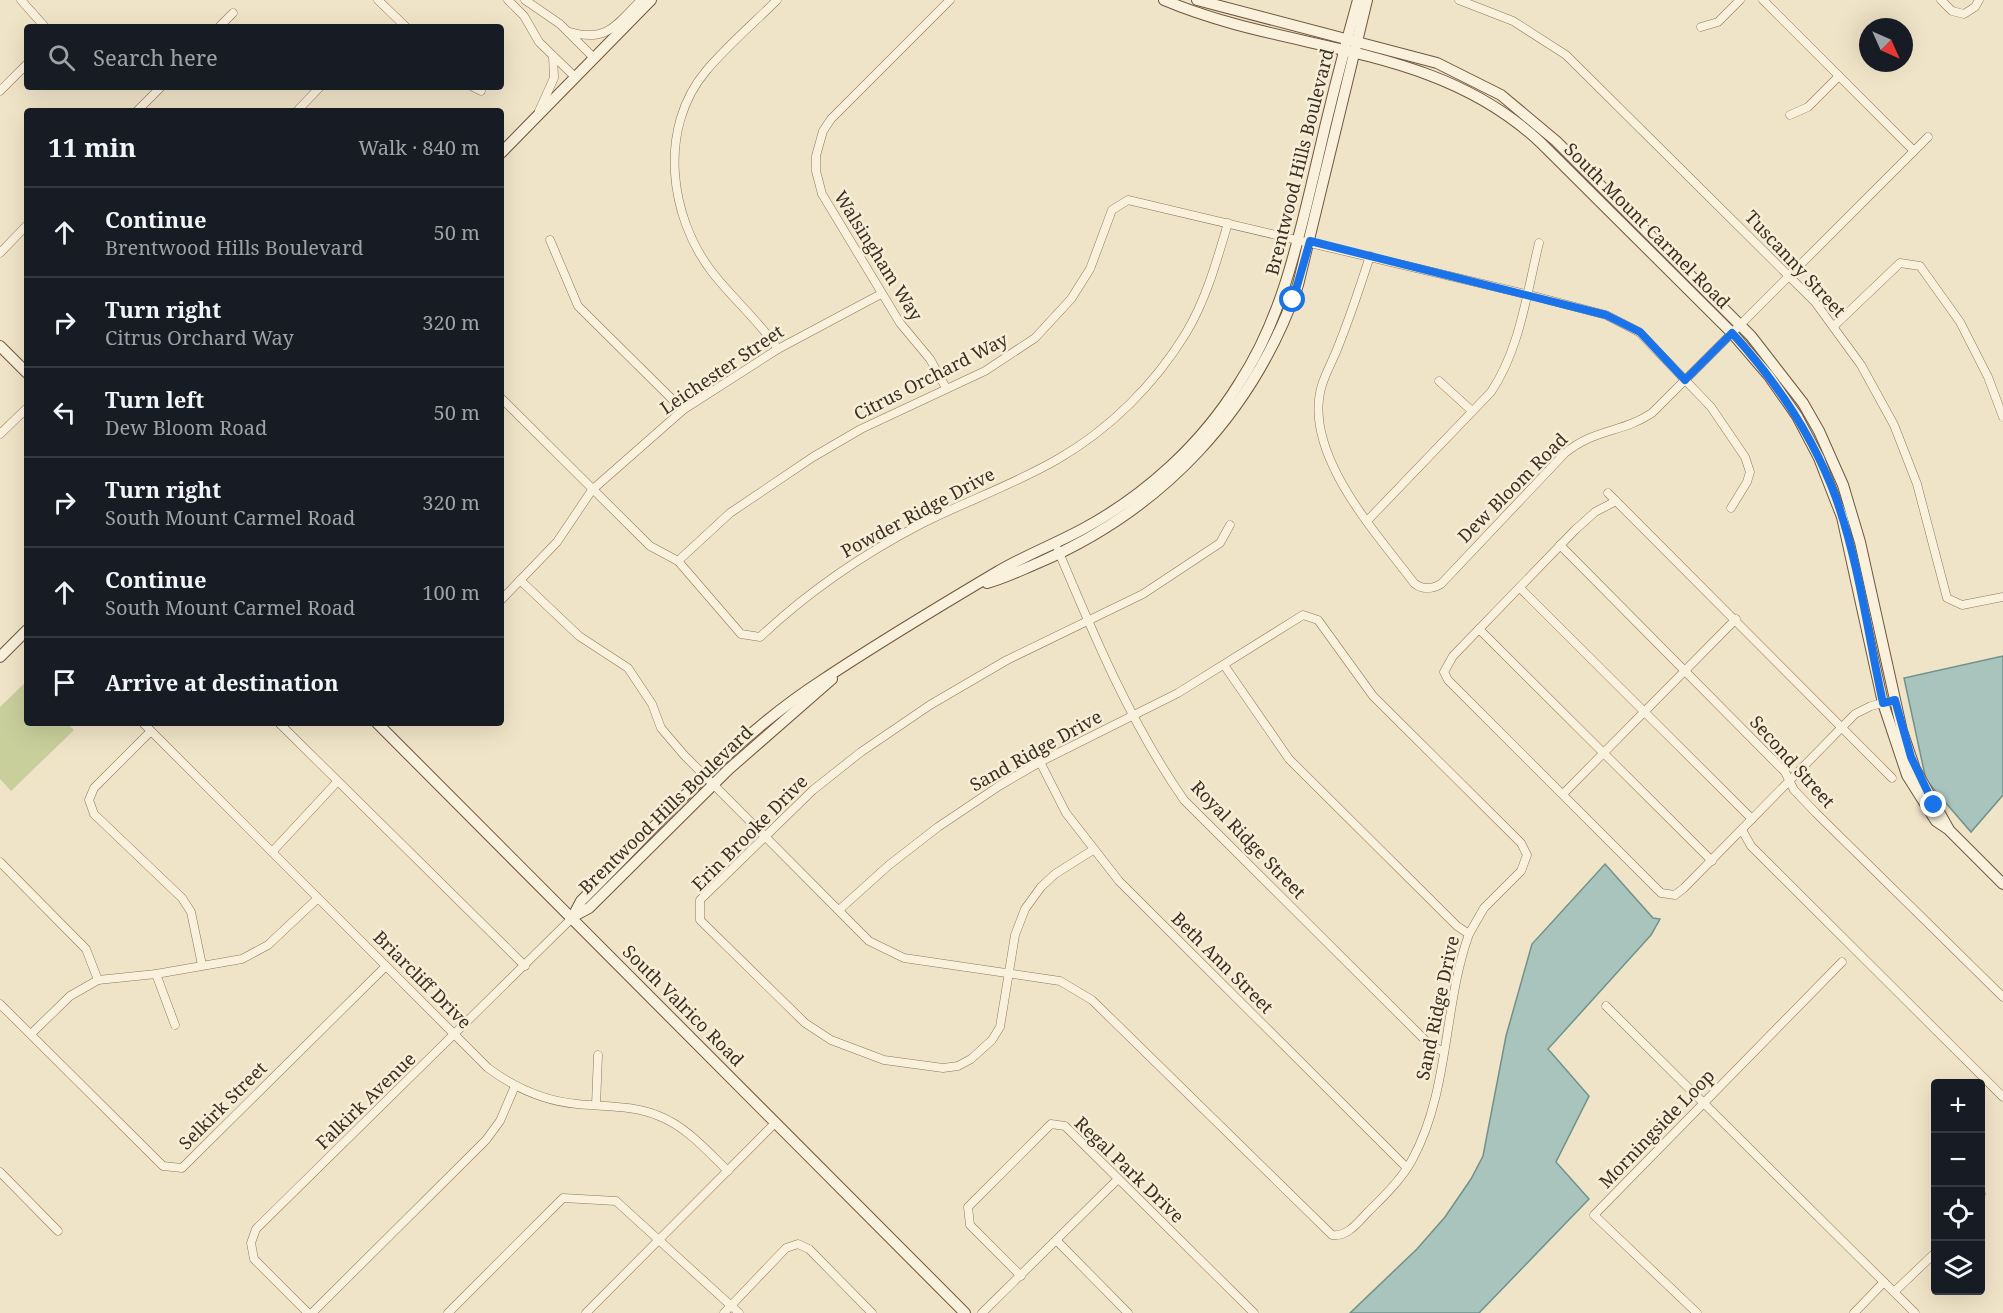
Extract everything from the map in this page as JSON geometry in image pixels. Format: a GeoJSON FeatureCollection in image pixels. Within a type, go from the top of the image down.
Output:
{"type":"FeatureCollection","features":[{"type":"Feature","properties":{"kind":"street"},"geometry":{"type":"LineString","coordinates":[[21,0],[42,24]]}},
{"type":"Feature","properties":{"kind":"street"},"geometry":{"type":"LineString","coordinates":[[379,0],[403,24]]}},
{"type":"Feature","properties":{"kind":"street"},"geometry":{"type":"LineString","coordinates":[[508,0],[524,16],[539,42],[575,77]]}},
{"type":"Feature","properties":{"kind":"street"},"geometry":{"type":"LineString","coordinates":[[525,0],[566,31],[594,58]]}},
{"type":"Feature","properties":{"kind":"street"},"geometry":{"type":"LineString","coordinates":[[566,31],[589,36],[606,33],[641,0]]}},
{"type":"Feature","properties":{"kind":"street"},"geometry":{"type":"LineString","coordinates":[[504,150],[651,0]]}},
{"type":"Feature","properties":{"kind":"street"},"geometry":{"type":"LineString","coordinates":[[777,0],[705,72],[688,98],[677,140],[674,185],[682,220],[695,245],[712,271],[778,349]]}},
{"type":"Feature","properties":{"kind":"street","name":"Walsingham Way"},"geometry":{"type":"LineString","coordinates":[[946,388],[930,359],[904,329],[881,294],[822,194],[816,171],[819,143],[840,107],[950,0]]}},
{"type":"Feature","properties":{"kind":"street","name":"South Mount Carmel Road"},"geometry":{"type":"LineString","coordinates":[[1164,0],[1233,24],[1351,46]]}},
{"type":"Feature","properties":{"kind":"street","name":"South Mount Carmel Road"},"geometry":{"type":"LineString","coordinates":[[1197,0],[1351,46],[1441,77],[1504,111],[1540,142],[1771,360],[1803,403],[1819,430],[1843,485],[1860,542],[1895,700],[1915,769],[1948,829]]}},
{"type":"Feature","properties":{"kind":"street","name":"Brentwood Hills Boulevard"},"geometry":{"type":"LineString","coordinates":[[1305,240],[1332,148],[1358,0]]}},
{"type":"Feature","properties":{"kind":"street","name":"Brentwood Hills Boulevard"},"geometry":{"type":"LineString","coordinates":[[572,918],[589,908],[710,780],[827,685],[839,671],[915,621],[979,585],[999,579],[1057,548],[1094,536],[1146,500],[1183,468],[1219,430],[1251,384],[1283,324],[1298,285],[1320,146],[1367,0]]}},
{"type":"Feature","properties":{"kind":"street","name":"Tuscanny Street"},"geometry":{"type":"LineString","coordinates":[[1459,0],[1514,21],[1566,55],[1790,276],[1834,326],[1867,375],[1898,435],[1919,492],[1947,598],[1962,605],[2003,597]]}},
{"type":"Feature","properties":{"kind":"street"},"geometry":{"type":"LineString","coordinates":[[1701,27],[1718,22],[1740,0]]}},
{"type":"Feature","properties":{"kind":"street"},"geometry":{"type":"LineString","coordinates":[[1763,0],[1914,151]]}},
{"type":"Feature","properties":{"kind":"street"},"geometry":{"type":"LineString","coordinates":[[1941,0],[1952,11],[1964,14],[1975,7],[1979,0]]}},
{"type":"Feature","properties":{"kind":"street"},"geometry":{"type":"LineString","coordinates":[[222,24],[232,13]]}},
{"type":"Feature","properties":{"kind":"street"},"geometry":{"type":"LineString","coordinates":[[536,117],[554,78],[553,56]]}},
{"type":"Feature","properties":{"kind":"street"},"geometry":{"type":"LineString","coordinates":[[0,91],[24,67]]}},
{"type":"Feature","properties":{"kind":"street"},"geometry":{"type":"LineString","coordinates":[[1790,115],[1808,107],[1839,75]]}},
{"type":"Feature","properties":{"kind":"street"},"geometry":{"type":"LineString","coordinates":[[140,108],[158,90]]}},
{"type":"Feature","properties":{"kind":"street"},"geometry":{"type":"LineString","coordinates":[[300,108],[317,90]]}},
{"type":"Feature","properties":{"kind":"street","name":"Dew Bloom Road"},"geometry":{"type":"LineString","coordinates":[[1371,256],[1352,311],[1321,387],[1319,417],[1333,470],[1348,496],[1414,583],[1423,588],[1437,586],[1581,440],[1597,433],[1638,422],[1652,413],[1928,137]]}},
{"type":"Feature","properties":{"kind":"street"},"geometry":{"type":"LineString","coordinates":[[1320,146],[1332,148]]}},
{"type":"Feature","properties":{"kind":"street","name":"Citrus Orchard Way"},"geometry":{"type":"LineString","coordinates":[[678,561],[730,513],[813,457],[861,429],[1011,355],[1056,317],[1090,269],[1112,210],[1128,200],[1526,294],[1606,315],[1640,332],[1711,407],[1745,457],[1750,472],[1747,482],[1731,508]]}},
{"type":"Feature","properties":{"kind":"street","name":"Powder Ridge Drive"},"geometry":{"type":"LineString","coordinates":[[504,401],[650,546],[678,561],[741,634],[760,637],[790,609],[842,570],[922,524],[1058,459],[1106,426],[1138,395],[1186,332],[1210,281],[1228,223]]}},
{"type":"Feature","properties":{"kind":"street"},"geometry":{"type":"LineString","coordinates":[[0,253],[24,228]]}},
{"type":"Feature","properties":{"kind":"street"},"geometry":{"type":"LineString","coordinates":[[550,240],[578,306],[682,410]]}},
{"type":"Feature","properties":{"kind":"street"},"geometry":{"type":"LineString","coordinates":[[1368,521],[1491,392],[1504,373],[1539,243]]}},
{"type":"Feature","properties":{"kind":"street"},"geometry":{"type":"LineString","coordinates":[[1834,326],[1900,263],[1920,266],[1960,322],[1988,377],[2003,417]]}},
{"type":"Feature","properties":{"kind":"street","name":"Leichester Street"},"geometry":{"type":"LineString","coordinates":[[504,597],[557,542],[592,490],[682,410],[778,349],[881,294]]}},
{"type":"Feature","properties":{"kind":"street","name":"South Mount Carmel Road"},"geometry":{"type":"LineString","coordinates":[[1736,329],[1784,396],[1809,437],[1828,479],[1846,533],[1883,703],[1907,774],[1936,821],[1948,829],[2003,884]]}},
{"type":"Feature","properties":{"kind":"street"},"geometry":{"type":"LineString","coordinates":[[0,346],[24,370]]}},
{"type":"Feature","properties":{"kind":"street"},"geometry":{"type":"LineString","coordinates":[[1439,381],[1472,411]]}},
{"type":"Feature","properties":{"kind":"street"},"geometry":{"type":"LineString","coordinates":[[0,434],[24,411]]}},
{"type":"Feature","properties":{"kind":"street"},"geometry":{"type":"LineString","coordinates":[[1608,493],[1892,778]]}},
{"type":"Feature","properties":{"kind":"street"},"geometry":{"type":"LineString","coordinates":[[1616,501],[1587,519],[1447,662],[1444,672],[1448,680],[1661,893],[1670,895],[1680,892],[1842,726],[1860,711],[1895,700]]}},
{"type":"Feature","properties":{"kind":"street","name":"Erin Brooke Drive"},"geometry":{"type":"LineString","coordinates":[[1093,850],[1055,874],[1041,887],[1025,909],[1015,935],[1000,1026],[992,1040],[971,1059],[958,1066],[943,1068],[884,1060],[831,1040],[805,1023],[700,920],[700,900],[813,790],[861,752],[930,705],[1007,660],[1143,594],[1220,543],[1230,525]]}},
{"type":"Feature","properties":{"kind":"street","name":"Second Street"},"geometry":{"type":"LineString","coordinates":[[1560,546],[1785,772],[1794,790],[1816,813],[2003,997]]}},
{"type":"Feature","properties":{"kind":"street","name":"Royal Ridge Street"},"geometry":{"type":"LineString","coordinates":[[1057,548],[1089,622],[1158,764],[1184,800],[1429,1044],[1443,1052]]}},
{"type":"Feature","properties":{"kind":"street","name":"Sand Ridge Drive"},"geometry":{"type":"LineString","coordinates":[[520,580],[579,636],[628,668],[652,704],[661,728],[765,837],[869,940],[904,958],[1060,981],[1088,996],[1329,1234],[1339,1236],[1349,1231],[1407,1168],[1430,1118],[1469,934],[1484,908],[1523,867],[1527,855],[1524,849],[1367,690],[1318,620],[1310,616],[1299,616],[1178,693],[1040,762],[938,826],[889,865],[839,910]]}},
{"type":"Feature","properties":{"kind":"street"},"geometry":{"type":"LineString","coordinates":[[1520,588],[1752,819]]}},
{"type":"Feature","properties":{"kind":"street"},"geometry":{"type":"LineString","coordinates":[[1563,794],[1736,620]]}},
{"type":"Feature","properties":{"kind":"street"},"geometry":{"type":"LineString","coordinates":[[1479,629],[1712,861]]}},
{"type":"Feature","properties":{"kind":"street"},"geometry":{"type":"LineString","coordinates":[[0,657],[24,633]]}},
{"type":"Feature","properties":{"kind":"street"},"geometry":{"type":"LineString","coordinates":[[1224,665],[1294,764],[1457,926],[1469,934]]}},
{"type":"Feature","properties":{"kind":"street","name":"Briarcliff Drive"},"geometry":{"type":"LineString","coordinates":[[146,726],[488,1068],[515,1086],[557,1102],[629,1107],[661,1116],[695,1139],[728,1171]]}},
{"type":"Feature","properties":{"kind":"street"},"geometry":{"type":"LineString","coordinates":[[282,726],[525,966]]}},
{"type":"Feature","properties":{"kind":"street","name":"South Valrico Road"},"geometry":{"type":"LineString","coordinates":[[380,726],[965,1313]]}},
{"type":"Feature","properties":{"kind":"street"},"geometry":{"type":"LineString","coordinates":[[151,731],[94,788],[89,800],[94,814],[182,898],[191,912],[202,965]]}},
{"type":"Feature","properties":{"kind":"street","name":"Beth Ann Street"},"geometry":{"type":"LineString","coordinates":[[1040,762],[1066,813],[1119,881],[1407,1168]]}},
{"type":"Feature","properties":{"kind":"street"},"geometry":{"type":"LineString","coordinates":[[272,852],[337,782]]}},
{"type":"Feature","properties":{"kind":"street"},"geometry":{"type":"LineString","coordinates":[[1742,830],[1751,846],[2003,1097]]}},
{"type":"Feature","properties":{"kind":"street"},"geometry":{"type":"LineString","coordinates":[[0,862],[86,948],[98,980]]}},
{"type":"Feature","properties":{"kind":"street"},"geometry":{"type":"LineString","coordinates":[[32,1034],[70,996],[98,980],[156,974],[242,959],[268,945],[318,898]]}},
{"type":"Feature","properties":{"kind":"street","name":"Falkirk Avenue"},"geometry":{"type":"LineString","coordinates":[[310,1313],[254,1260],[251,1242],[256,1229],[572,918]]}},
{"type":"Feature","properties":{"kind":"street","name":"Morningside Loop"},"geometry":{"type":"LineString","coordinates":[[1697,1313],[1594,1215],[1842,962]]}},
{"type":"Feature","properties":{"kind":"street","name":"Selkirk Street"},"geometry":{"type":"LineString","coordinates":[[0,1004],[162,1166],[182,1168],[386,966]]}},
{"type":"Feature","properties":{"kind":"street"},"geometry":{"type":"LineString","coordinates":[[156,974],[176,1025]]}},
{"type":"Feature","properties":{"kind":"street"},"geometry":{"type":"LineString","coordinates":[[1606,1006],[1915,1313]]}},
{"type":"Feature","properties":{"kind":"street"},"geometry":{"type":"LineString","coordinates":[[596,1105],[598,1055]]}},
{"type":"Feature","properties":{"kind":"street"},"geometry":{"type":"LineString","coordinates":[[310,1313],[486,1140],[500,1121],[515,1086]]}},
{"type":"Feature","properties":{"kind":"street"},"geometry":{"type":"LineString","coordinates":[[586,1313],[776,1122]]}},
{"type":"Feature","properties":{"kind":"street","name":"Regal Park Drive"},"geometry":{"type":"LineString","coordinates":[[1020,1276],[970,1226],[968,1207],[1051,1124],[1065,1126],[1254,1313]]}},
{"type":"Feature","properties":{"kind":"street"},"geometry":{"type":"LineString","coordinates":[[0,1172],[58,1231]]}},
{"type":"Feature","properties":{"kind":"street"},"geometry":{"type":"LineString","coordinates":[[982,1313],[1118,1179]]}},
{"type":"Feature","properties":{"kind":"street"},"geometry":{"type":"LineString","coordinates":[[448,1313],[563,1198],[616,1201],[739,1313]]}},
{"type":"Feature","properties":{"kind":"street"},"geometry":{"type":"LineString","coordinates":[[1057,1241],[1128,1313]]}},
{"type":"Feature","properties":{"kind":"street"},"geometry":{"type":"LineString","coordinates":[[724,1313],[786,1248],[798,1244],[809,1249],[872,1313]]}},
{"type":"Feature","properties":{"kind":"street"},"geometry":{"type":"LineString","coordinates":[[1894,1292],[1931,1256]]}},
{"type":"Feature","properties":{"kind":"street"},"geometry":{"type":"LineString","coordinates":[[1854,1313],[1884,1282]]}},
{"type":"Feature","properties":{"kind":"green space"},"geometry":{"type":"Polygon","coordinates":[[[24,684],[24,726],[70,726],[74,730],[11,791],[0,779],[0,707],[24,684]]]}},
{"type":"Feature","properties":{"kind":"water"},"geometry":{"type":"Polygon","coordinates":[[[2003,656],[2003,795],[1971,832],[1926,780],[1904,678],[2003,656]]]}},
{"type":"Feature","properties":{"kind":"water"},"geometry":{"type":"Polygon","coordinates":[[[1605,864],[1653,918],[1660,919],[1651,935],[1548,1049],[1589,1096],[1556,1162],[1589,1199],[1479,1313],[1350,1313],[1417,1249],[1445,1217],[1471,1179],[1483,1156],[1506,1036],[1532,944],[1605,864]]]}},
{"type":"Feature","properties":{"kind":"route"},"geometry":{"type":"LineString","coordinates":[[1293,300],[1310,241],[1606,315],[1640,332],[1685,380],[1732,333],[1784,396],[1809,437],[1828,479],[1846,533],[1883,703],[1895,700],[1902,731],[1915,769],[1934,805]]}}]}
